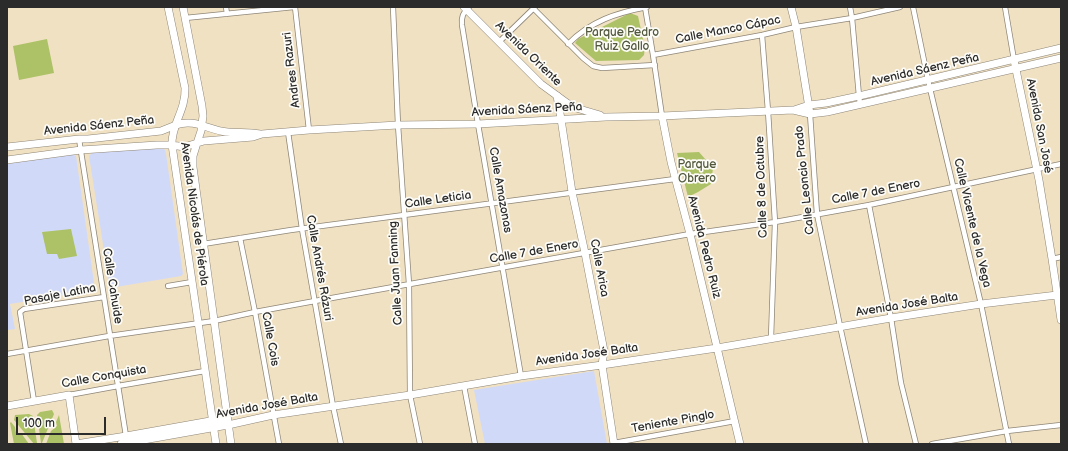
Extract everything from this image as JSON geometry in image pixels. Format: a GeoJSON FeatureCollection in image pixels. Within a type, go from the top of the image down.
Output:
{"type":"FeatureCollection","features":[{"type":"Feature","properties":{"kind":"main road","name":"Avenida Nicolás de Piérola"},"geometry":{"type":"LineString","coordinates":[[168,7],[186,95],[176,125],[172,145],[216,444]]}},
{"type":"Feature","properties":{"kind":"main road","name":"Avenida Nicolás de Piérola"},"geometry":{"type":"LineString","coordinates":[[183,7],[202,106],[203,116],[201,131],[194,156],[193,167],[230,444]]}},
{"type":"Feature","properties":{"kind":"main road","name":"Calle Leoncio Prado"},"geometry":{"type":"LineString","coordinates":[[791,7],[796,27],[810,114]]}},
{"type":"Feature","properties":{"kind":"main road","name":"Avenida Oriente"},"geometry":{"type":"LineString","coordinates":[[467,8],[541,84],[576,108],[606,117]]}},
{"type":"Feature","properties":{"kind":"main road","name":"Avenida Sáenz Peña"},"geometry":{"type":"LineString","coordinates":[[7,160],[81,150],[157,145],[184,147],[212,140],[310,130],[398,125],[478,124],[606,117],[794,110],[809,105],[859,96],[1061,48]]}},
{"type":"Feature","properties":{"kind":"main road","name":"Avenida Sáenz Peña"},"geometry":{"type":"LineString","coordinates":[[794,110],[810,114],[827,112],[1061,58]]}},
{"type":"Feature","properties":{"kind":"main road","name":"Avenida San José"},"geometry":{"type":"LineString","coordinates":[[1014,60],[1037,170],[1061,320]]}},
{"type":"Feature","properties":{"kind":"main road","name":"Calle Arica"},"geometry":{"type":"LineString","coordinates":[[557,96],[572,192],[604,352],[602,365],[614,443]]}},
{"type":"Feature","properties":{"kind":"main road","name":"Avenida Pedro Ruiz"},"geometry":{"type":"LineString","coordinates":[[662,116],[671,162],[690,234],[740,444]]}},
{"type":"Feature","properties":{"kind":"main road","name":"Avenida Sáenz Peña"},"geometry":{"type":"LineString","coordinates":[[7,147],[148,133],[161,131],[186,122],[227,132],[252,132],[262,134]]}},
{"type":"Feature","properties":{"kind":"main road","name":"Avenida José Balta"},"geometry":{"type":"LineString","coordinates":[[76,444],[125,442],[227,421],[410,395],[521,376],[717,348],[840,326],[981,304],[1057,295]]}},
{"type":"Feature","properties":{"kind":"main road","name":"Calle Conquista"},"geometry":{"type":"LineString","coordinates":[[7,406],[69,395]]}},
{"type":"Feature","properties":{"kind":"main road"},"geometry":{"type":"LineString","coordinates":[[69,395],[76,444]]}},
{"type":"Feature","properties":{"kind":"street"},"geometry":{"type":"LineString","coordinates":[[226,7],[227,14]]}},
{"type":"Feature","properties":{"kind":"street"},"geometry":{"type":"LineString","coordinates":[[185,18],[294,7]]}},
{"type":"Feature","properties":{"kind":"street","name":"Andres Razuri"},"geometry":{"type":"LineString","coordinates":[[294,7],[310,130]]}},
{"type":"Feature","properties":{"kind":"street","name":"Calle Juan Fanning"},"geometry":{"type":"LineString","coordinates":[[393,7],[398,125],[408,284],[410,395],[420,444]]}},
{"type":"Feature","properties":{"kind":"street"},"geometry":{"type":"LineString","coordinates":[[568,44],[578,34],[602,20],[626,11],[646,7]]}},
{"type":"Feature","properties":{"kind":"street","name":"Avenida Pedro Ruiz"},"geometry":{"type":"LineString","coordinates":[[646,7],[662,116]]}},
{"type":"Feature","properties":{"kind":"street"},"geometry":{"type":"LineString","coordinates":[[850,7],[860,104]]}},
{"type":"Feature","properties":{"kind":"street","name":"Calle Manco Cápac"},"geometry":{"type":"LineString","coordinates":[[653,55],[762,35],[796,27],[852,18],[900,7]]}},
{"type":"Feature","properties":{"kind":"street","name":"Calle Vicente de la Vega"},"geometry":{"type":"LineString","coordinates":[[913,7],[928,80],[981,304],[1009,444]]}},
{"type":"Feature","properties":{"kind":"street","name":"Avenida San José"},"geometry":{"type":"LineString","coordinates":[[1005,7],[1014,60]]}},
{"type":"Feature","properties":{"kind":"street","name":"Calle Amazonas"},"geometry":{"type":"LineString","coordinates":[[467,8],[461,18],[462,25],[521,376]]}},
{"type":"Feature","properties":{"kind":"street"},"geometry":{"type":"LineString","coordinates":[[499,42],[534,8],[568,44],[593,66],[602,68],[655,65]]}},
{"type":"Feature","properties":{"kind":"street","name":"Calle 8 de Octubre"},"geometry":{"type":"LineString","coordinates":[[762,35],[775,222],[771,338]]}},
{"type":"Feature","properties":{"kind":"street","name":"Calle Leoncio Prado"},"geometry":{"type":"LineString","coordinates":[[810,114],[817,214],[866,444]]}},
{"type":"Feature","properties":{"kind":"street","name":"Calle Andrés Rázuri"},"geometry":{"type":"LineString","coordinates":[[288,132],[302,228],[341,444]]}},
{"type":"Feature","properties":{"kind":"street","name":"Calle Cahuide"},"geometry":{"type":"LineString","coordinates":[[79,139],[118,386],[125,442]]}},
{"type":"Feature","properties":{"kind":"street","name":"Calle 7 de Enero"},"geometry":{"type":"LineString","coordinates":[[7,354],[110,336],[214,321],[408,284],[690,234],[775,222],[870,205],[1061,164]]}},
{"type":"Feature","properties":{"kind":"street","name":"Calle Leticia"},"geometry":{"type":"LineString","coordinates":[[203,244],[302,228],[675,178]]}},
{"type":"Feature","properties":{"kind":"street"},"geometry":{"type":"LineString","coordinates":[[870,205],[902,383],[916,444]]}},
{"type":"Feature","properties":{"kind":"street","name":"Calle Cois"},"geometry":{"type":"LineString","coordinates":[[240,238],[279,444]]}},
{"type":"Feature","properties":{"kind":"street"},"geometry":{"type":"LineString","coordinates":[[1052,259],[1061,257]]}},
{"type":"Feature","properties":{"kind":"street"},"geometry":{"type":"LineString","coordinates":[[168,286],[192,282]]}},
{"type":"Feature","properties":{"kind":"street","name":"Pasaje Latina"},"geometry":{"type":"LineString","coordinates":[[26,351],[20,312],[24,309],[104,297]]}},
{"type":"Feature","properties":{"kind":"street"},"geometry":{"type":"LineString","coordinates":[[26,351],[34,401]]}},
{"type":"Feature","properties":{"kind":"street","name":"Calle Conquista"},"geometry":{"type":"LineString","coordinates":[[69,395],[205,371]]}},
{"type":"Feature","properties":{"kind":"street"},"geometry":{"type":"LineString","coordinates":[[464,386],[475,444]]}},
{"type":"Feature","properties":{"kind":"street","name":"Teniente Pinglo"},"geometry":{"type":"LineString","coordinates":[[614,443],[735,421]]}},
{"type":"Feature","properties":{"kind":"street"},"geometry":{"type":"LineString","coordinates":[[932,444],[1007,431],[1061,425]]}},
{"type":"Feature","properties":{"kind":"shaded area"},"geometry":{"type":"Polygon","coordinates":[[[160,147],[165,150],[166,154],[183,274],[181,276],[110,288],[89,156],[92,153],[160,147]]]}},
{"type":"Feature","properties":{"kind":"shaded area"},"geometry":{"type":"Polygon","coordinates":[[[72,154],[76,156],[95,290],[10,304],[15,329],[7,330],[7,164],[72,154]]]}},
{"type":"Feature","properties":{"kind":"shaded area"},"geometry":{"type":"Polygon","coordinates":[[[594,371],[607,444],[485,444],[474,390],[594,371]]]}},
{"type":"Feature","properties":{"kind":"green space","name":"Parque Pedro Ruiz Gallo"},"geometry":{"type":"Polygon","coordinates":[[[630,13],[638,16],[645,48],[644,55],[639,60],[596,61],[575,43],[578,39],[630,13]]]}},
{"type":"Feature","properties":{"kind":"green space"},"geometry":{"type":"Polygon","coordinates":[[[47,39],[54,73],[19,80],[13,46],[47,39]]]}},
{"type":"Feature","properties":{"kind":"green space","name":"Parque Obrero"},"geometry":{"type":"Polygon","coordinates":[[[699,152],[713,168],[711,184],[688,197],[677,153],[699,152]]]}},
{"type":"Feature","properties":{"kind":"green space"},"geometry":{"type":"Polygon","coordinates":[[[71,229],[77,256],[59,259],[57,254],[47,254],[42,232],[71,229]]]}},
{"type":"Feature","properties":{"kind":"green space"},"geometry":{"type":"Polygon","coordinates":[[[52,410],[54,414],[41,443],[37,415],[40,412],[52,410]]]}},
{"type":"Feature","properties":{"kind":"green space"},"geometry":{"type":"Polygon","coordinates":[[[29,414],[33,416],[37,443],[34,444],[14,420],[15,415],[29,414]]]}},
{"type":"Feature","properties":{"kind":"green space"},"geometry":{"type":"Polygon","coordinates":[[[59,415],[64,444],[46,444],[51,431],[57,426],[56,422],[59,415]]]}},
{"type":"Feature","properties":{"kind":"green space"},"geometry":{"type":"Polygon","coordinates":[[[11,422],[15,427],[16,433],[21,433],[29,444],[14,444],[11,422]]]}}]}
